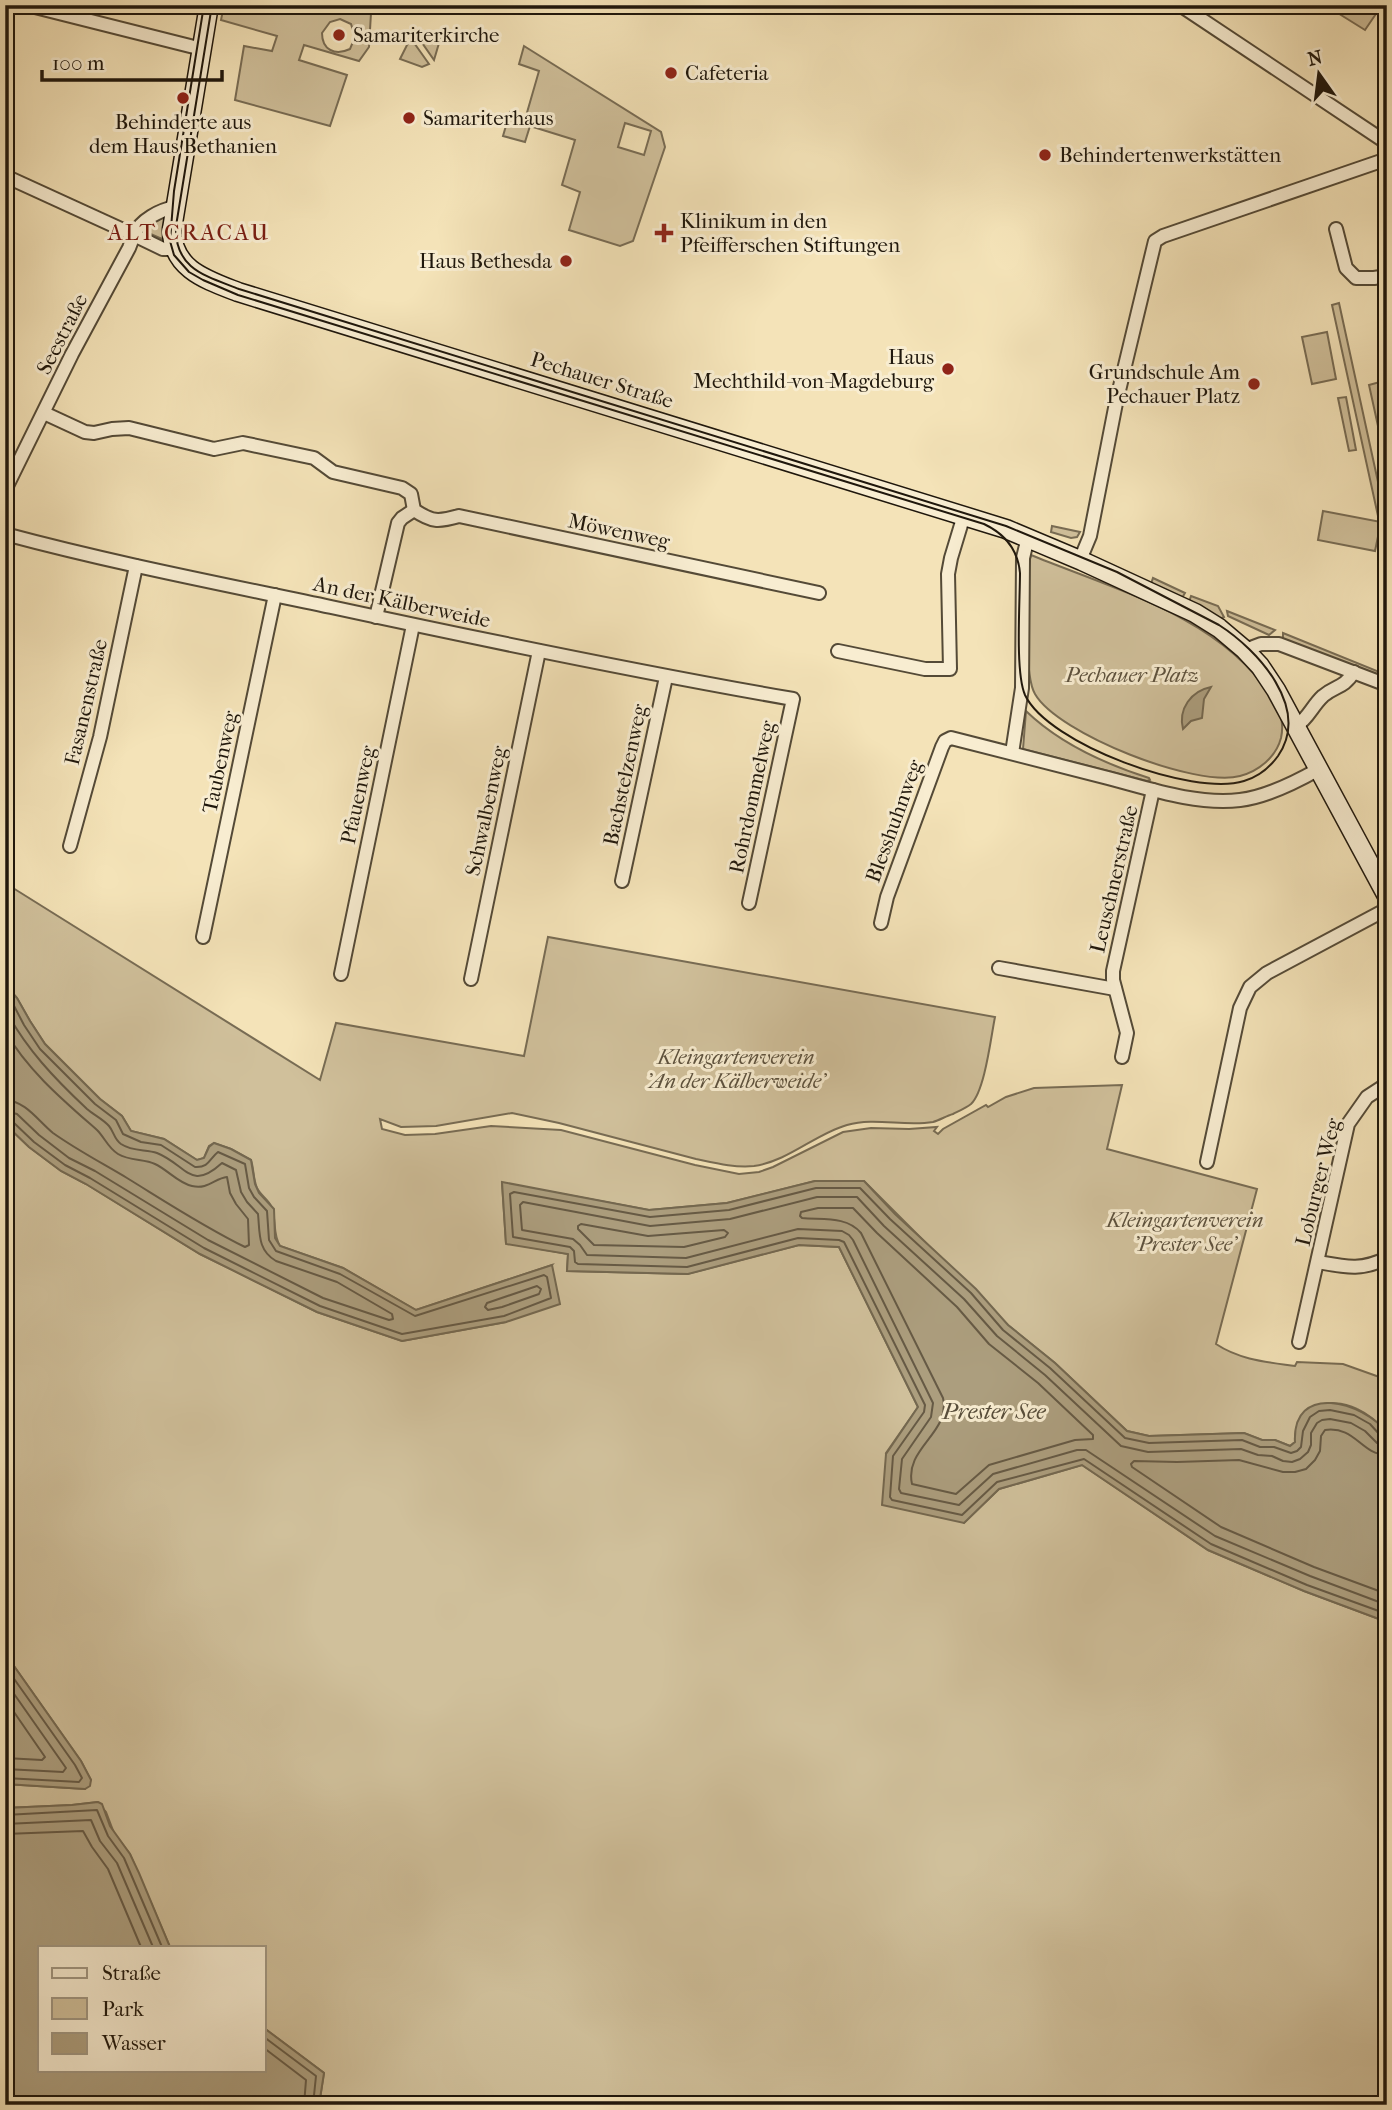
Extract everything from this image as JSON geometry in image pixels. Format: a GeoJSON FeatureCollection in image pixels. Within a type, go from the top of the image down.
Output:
{"type":"FeatureCollection","features":[{"type":"Feature","properties":{"kind":"main road"},"geometry":{"type":"LineString","coordinates":[[175,249],[172,229],[175,207],[209,5]]}},
{"type":"Feature","properties":{"kind":"main road","name":"Pechauer Straße"},"geometry":{"type":"LineString","coordinates":[[175,249],[183,263],[194,272],[239,292],[1028,537]]}},
{"type":"Feature","properties":{"kind":"main road"},"geometry":{"type":"LineString","coordinates":[[1028,537],[1195,613],[1219,628],[1245,650],[1270,680],[1387,896]]}},
{"type":"Feature","properties":{"kind":"street"},"geometry":{"type":"LineString","coordinates":[[27,5],[202,49]]}},
{"type":"Feature","properties":{"kind":"street"},"geometry":{"type":"LineString","coordinates":[[1180,5],[1387,143]]}},
{"type":"Feature","properties":{"kind":"street"},"geometry":{"type":"LineString","coordinates":[[1080,560],[1090,536],[1119,390],[1153,244],[1163,236],[1387,159]]}},
{"type":"Feature","properties":{"kind":"street"},"geometry":{"type":"LineString","coordinates":[[5,176],[163,249],[175,249]]}},
{"type":"Feature","properties":{"kind":"street"},"geometry":{"type":"LineString","coordinates":[[134,235],[141,224],[165,209],[175,207]]}},
{"type":"Feature","properties":{"kind":"street"},"geometry":{"type":"LineString","coordinates":[[1336,229],[1346,268],[1356,278],[1387,276]]}},
{"type":"Feature","properties":{"kind":"street","name":"Seestraße"},"geometry":{"type":"LineString","coordinates":[[5,490],[134,235]]}},
{"type":"Feature","properties":{"kind":"street"},"geometry":{"type":"LineString","coordinates":[[44,413],[85,432],[129,428],[214,449],[243,443],[314,458],[333,471],[402,488],[411,494],[414,510],[402,517],[398,523],[376,617]]}},
{"type":"Feature","properties":{"kind":"street","name":"Möwenweg"},"geometry":{"type":"LineString","coordinates":[[414,510],[439,522],[459,516],[819,593]]}},
{"type":"Feature","properties":{"kind":"street"},"geometry":{"type":"LineString","coordinates":[[838,651],[925,669],[950,670],[948,574],[964,515]]}},
{"type":"Feature","properties":{"kind":"street","name":"An der Kälberweide"},"geometry":{"type":"LineString","coordinates":[[5,534],[135,566],[412,625],[666,677],[793,699]]}},
{"type":"Feature","properties":{"kind":"street"},"geometry":{"type":"LineString","coordinates":[[1012,753],[1022,688],[1023,558],[1028,537]]}},
{"type":"Feature","properties":{"kind":"street","name":"Fasanenstraße"},"geometry":{"type":"LineString","coordinates":[[70,846],[100,737],[135,566]]}},
{"type":"Feature","properties":{"kind":"street","name":"Taubenweg"},"geometry":{"type":"LineString","coordinates":[[203,937],[275,595]]}},
{"type":"Feature","properties":{"kind":"street","name":"Pfauenweg"},"geometry":{"type":"LineString","coordinates":[[341,974],[412,625]]}},
{"type":"Feature","properties":{"kind":"street"},"geometry":{"type":"LineString","coordinates":[[1245,650],[1261,643],[1279,644],[1387,685]]}},
{"type":"Feature","properties":{"kind":"street","name":"Schwalbenweg"},"geometry":{"type":"LineString","coordinates":[[471,979],[539,651]]}},
{"type":"Feature","properties":{"kind":"street"},"geometry":{"type":"LineString","coordinates":[[1292,719],[1304,721],[1316,703],[1348,682],[1354,672]]}},
{"type":"Feature","properties":{"kind":"street","name":"Bachstelzenweg"},"geometry":{"type":"LineString","coordinates":[[622,881],[666,677]]}},
{"type":"Feature","properties":{"kind":"street","name":"Rohrdommelweg"},"geometry":{"type":"LineString","coordinates":[[749,903],[793,699]]}},
{"type":"Feature","properties":{"kind":"street","name":"Leuschnerstraße"},"geometry":{"type":"LineString","coordinates":[[951,738],[1153,790],[1113,971],[1127,1033],[1122,1057]]}},
{"type":"Feature","properties":{"kind":"street","name":"Blesshuhnweg"},"geometry":{"type":"LineString","coordinates":[[881,923],[887,897],[942,747],[945,741],[951,738]]}},
{"type":"Feature","properties":{"kind":"street"},"geometry":{"type":"LineString","coordinates":[[1153,790],[1200,799],[1240,800],[1276,789],[1320,769]]}},
{"type":"Feature","properties":{"kind":"street"},"geometry":{"type":"LineString","coordinates":[[1208,1162],[1240,1008],[1251,987],[1267,973],[1387,909]]}},
{"type":"Feature","properties":{"kind":"street"},"geometry":{"type":"LineString","coordinates":[[999,968],[1115,989]]}},
{"type":"Feature","properties":{"kind":"street","name":"Loburger Weg"},"geometry":{"type":"LineString","coordinates":[[1298,1342],[1349,1121],[1369,1095],[1387,1084]]}},
{"type":"Feature","properties":{"kind":"street","name":"Loburger Weg"},"geometry":{"type":"LineString","coordinates":[[1318,1262],[1357,1268],[1387,1258]]}},
{"type":"Feature","properties":{"kind":"green space"},"geometry":{"type":"Polygon","coordinates":[[[224,5],[366,5],[371,13],[369,47],[359,61],[304,45],[299,60],[347,75],[330,126],[235,100],[244,46],[272,51],[277,36],[221,20],[224,5]],[[340,19],[330,22],[322,33],[324,44],[330,50],[339,52],[350,49],[355,37],[351,24],[340,19]]]}},
{"type":"Feature","properties":{"kind":"green space"},"geometry":{"type":"Polygon","coordinates":[[[1325,5],[1382,5],[1365,30],[1325,5]]]}},
{"type":"Feature","properties":{"kind":"green space"},"geometry":{"type":"Polygon","coordinates":[[[442,33],[434,60],[418,37],[442,33]]]}},
{"type":"Feature","properties":{"kind":"green space"},"geometry":{"type":"Polygon","coordinates":[[[412,40],[429,64],[422,67],[400,59],[412,40]]]}},
{"type":"Feature","properties":{"kind":"green space"},"geometry":{"type":"Polygon","coordinates":[[[524,46],[661,132],[665,147],[633,241],[620,246],[569,230],[580,192],[562,185],[575,140],[530,126],[525,142],[503,136],[510,112],[526,116],[539,71],[519,64],[524,46]],[[625,123],[618,147],[644,155],[651,131],[625,123]]]}},
{"type":"Feature","properties":{"kind":"green space"},"geometry":{"type":"Polygon","coordinates":[[[163,217],[167,219],[164,238],[146,232],[146,228],[163,217]]]}},
{"type":"Feature","properties":{"kind":"green space"},"geometry":{"type":"Polygon","coordinates":[[[1339,303],[1385,514],[1378,516],[1332,305],[1339,303]]]}},
{"type":"Feature","properties":{"kind":"green space"},"geometry":{"type":"Polygon","coordinates":[[[1327,332],[1336,379],[1312,384],[1302,337],[1327,332]]]}},
{"type":"Feature","properties":{"kind":"green space"},"geometry":{"type":"Polygon","coordinates":[[[1387,380],[1387,467],[1369,385],[1387,380]]]}},
{"type":"Feature","properties":{"kind":"green space"},"geometry":{"type":"Polygon","coordinates":[[[1346,397],[1356,450],[1349,451],[1338,398],[1346,397]]]}},
{"type":"Feature","properties":{"kind":"green space"},"geometry":{"type":"Polygon","coordinates":[[[1323,511],[1381,522],[1375,551],[1318,540],[1323,511]]]}},
{"type":"Feature","properties":{"kind":"green space"},"geometry":{"type":"Polygon","coordinates":[[[1052,526],[1080,532],[1077,537],[1071,538],[1051,532],[1052,526]]]}},
{"type":"Feature","properties":{"kind":"green space","name":"Pechauer Platz"},"geometry":{"type":"Polygon","coordinates":[[[1031,555],[1162,608],[1222,644],[1248,667],[1278,710],[1282,720],[1281,738],[1271,757],[1254,771],[1240,776],[1220,778],[1193,774],[1162,766],[1098,741],[1049,710],[1035,694],[1029,669],[1027,611],[1031,555]]]}},
{"type":"Feature","properties":{"kind":"green space"},"geometry":{"type":"Polygon","coordinates":[[[1153,578],[1185,593],[1182,598],[1151,584],[1153,578]]]}},
{"type":"Feature","properties":{"kind":"green space"},"geometry":{"type":"Polygon","coordinates":[[[1191,596],[1218,606],[1224,617],[1220,619],[1189,602],[1191,596]]]}},
{"type":"Feature","properties":{"kind":"green space"},"geometry":{"type":"Polygon","coordinates":[[[1227,611],[1275,630],[1269,635],[1228,616],[1227,611]]]}},
{"type":"Feature","properties":{"kind":"green space"},"geometry":{"type":"Polygon","coordinates":[[[1283,633],[1377,671],[1382,677],[1283,639],[1283,633]]]}},
{"type":"Feature","properties":{"kind":"green space","name":"Pechauer Platz"},"geometry":{"type":"Polygon","coordinates":[[[1026,711],[1068,743],[1150,780],[1023,749],[1026,711]]]}},
{"type":"Feature","properties":{"kind":"green space"},"geometry":{"type":"Polygon","coordinates":[[[5,883],[320,1080],[336,1023],[524,1056],[548,937],[995,1017],[980,1088],[967,1107],[933,1122],[868,1122],[847,1125],[824,1134],[779,1159],[754,1166],[732,1166],[696,1159],[512,1113],[436,1126],[401,1127],[380,1119],[382,1129],[405,1135],[435,1134],[491,1126],[561,1130],[739,1174],[773,1167],[843,1132],[871,1128],[937,1127],[934,1131],[938,1134],[986,1105],[988,1107],[1006,1097],[1034,1088],[1122,1085],[1107,1149],[1257,1189],[1216,1344],[1254,1360],[1295,1366],[1297,1362],[1343,1364],[1387,1380],[1387,1433],[1366,1414],[1335,1403],[1315,1407],[1306,1412],[1296,1430],[1295,1442],[1290,1446],[1244,1433],[1149,1436],[1127,1431],[1055,1363],[1008,1325],[864,1181],[815,1181],[727,1203],[649,1210],[502,1183],[506,1243],[568,1254],[567,1271],[687,1274],[799,1245],[839,1247],[918,1407],[886,1453],[964,1523],[999,1489],[1082,1465],[1208,1550],[1304,1591],[1387,1622],[1387,2105],[319,2105],[324,2073],[266,2030],[266,1946],[170,1946],[130,1854],[114,1833],[106,1812],[97,1802],[5,1808],[5,1784],[85,1789],[91,1780],[81,1761],[5,1650],[5,1124],[29,1147],[61,1171],[200,1254],[317,1312],[402,1341],[506,1322],[552,1265],[416,1310],[343,1268],[280,1246],[273,1211],[257,1188],[251,1160],[214,1143],[209,1146],[204,1158],[197,1160],[164,1139],[131,1131],[122,1116],[100,1099],[45,1044],[17,998],[5,988],[5,883]]]}},
{"type":"Feature","properties":{"kind":"water"},"geometry":{"type":"Polygon","coordinates":[[[1211,687],[1204,699],[1202,718],[1191,721],[1183,729],[1182,715],[1188,702],[1197,692],[1211,687]]]}},
{"type":"Feature","properties":{"kind":"water"},"geometry":{"type":"Polygon","coordinates":[[[5,988],[17,998],[45,1044],[100,1099],[122,1116],[131,1131],[164,1139],[197,1160],[204,1158],[214,1143],[251,1160],[259,1193],[274,1209],[275,1238],[280,1246],[343,1268],[416,1310],[552,1265],[560,1304],[506,1322],[402,1341],[317,1312],[200,1254],[61,1171],[29,1147],[5,1124],[5,988]]]}},
{"type":"Feature","properties":{"kind":"water","name":"Prester See"},"geometry":{"type":"Polygon","coordinates":[[[815,1181],[864,1181],[895,1214],[976,1289],[1008,1325],[1055,1363],[1127,1431],[1149,1436],[1244,1433],[1290,1446],[1295,1442],[1297,1423],[1305,1411],[1316,1404],[1347,1406],[1376,1422],[1387,1433],[1387,1622],[1304,1591],[1208,1550],[1082,1465],[999,1489],[964,1523],[882,1505],[886,1454],[918,1407],[839,1247],[799,1245],[688,1274],[567,1271],[568,1254],[506,1244],[502,1182],[649,1210],[727,1203],[815,1181]]]}},
{"type":"Feature","properties":{"kind":"water"},"geometry":{"type":"Polygon","coordinates":[[[5,1650],[81,1761],[91,1780],[90,1786],[85,1789],[5,1784],[5,1650]]]}},
{"type":"Feature","properties":{"kind":"water"},"geometry":{"type":"Polygon","coordinates":[[[98,1802],[102,1804],[110,1826],[130,1854],[170,1946],[38,1946],[38,2072],[266,2072],[266,2030],[324,2073],[319,2105],[5,2105],[5,1808],[98,1802]]]}},
{"type":"Feature","properties":{"kind":"tram line"},"geometry":{"type":"LineString","coordinates":[[204,5],[174,191],[170,241],[174,255],[189,272],[238,295],[984,524],[1009,544],[1019,565],[1020,670],[1025,695],[1039,713],[1091,748],[1158,774],[1192,781],[1221,784],[1244,781],[1263,771],[1278,756],[1287,738],[1288,719],[1284,700],[1264,665],[1219,625],[1117,572],[1006,526],[239,289],[194,269],[180,252],[176,226],[212,5]]}},
{"type":"Feature","properties":{"kind":"place","name":"Samariterkirche"},"geometry":{"type":"Point","coordinates":[339,35]}},
{"type":"Feature","properties":{"kind":"place","name":"Cafeteria"},"geometry":{"type":"Point","coordinates":[671,73]}},
{"type":"Feature","properties":{"kind":"place","name":"Behinderte aus dem Haus Bethanien"},"geometry":{"type":"Point","coordinates":[183,98]}},
{"type":"Feature","properties":{"kind":"place","name":"Samariterhaus"},"geometry":{"type":"Point","coordinates":[409,118]}},
{"type":"Feature","properties":{"kind":"place","name":"Behindertenwerkstätten"},"geometry":{"type":"Point","coordinates":[1045,155]}},
{"type":"Feature","properties":{"kind":"place","name":"Klinikum in den Pfeifferschen Stiftungen"},"geometry":{"type":"Point","coordinates":[664,233]}},
{"type":"Feature","properties":{"kind":"place","name":"Haus Bethesda"},"geometry":{"type":"Point","coordinates":[566,261]}},
{"type":"Feature","properties":{"kind":"place","name":"Haus Mechthild-von-Magdeburg"},"geometry":{"type":"Point","coordinates":[948,369]}},
{"type":"Feature","properties":{"kind":"place","name":"Grundschule Am Pechauer Platz"},"geometry":{"type":"Point","coordinates":[1254,384]}},
{"type":"Feature","properties":{"kind":"district","name":"ALT CRACAU"},"geometry":{"type":"Point","coordinates":[189,232]}},
{"type":"Feature","properties":{"kind":"park label","name":"Kleingartenverein 'An der Kälberweide'"},"geometry":{"type":"Point","coordinates":[736,1069]}},
{"type":"Feature","properties":{"kind":"park label","name":"Kleingartenverein 'Prester See'"},"geometry":{"type":"Point","coordinates":[1185,1232]}}]}
